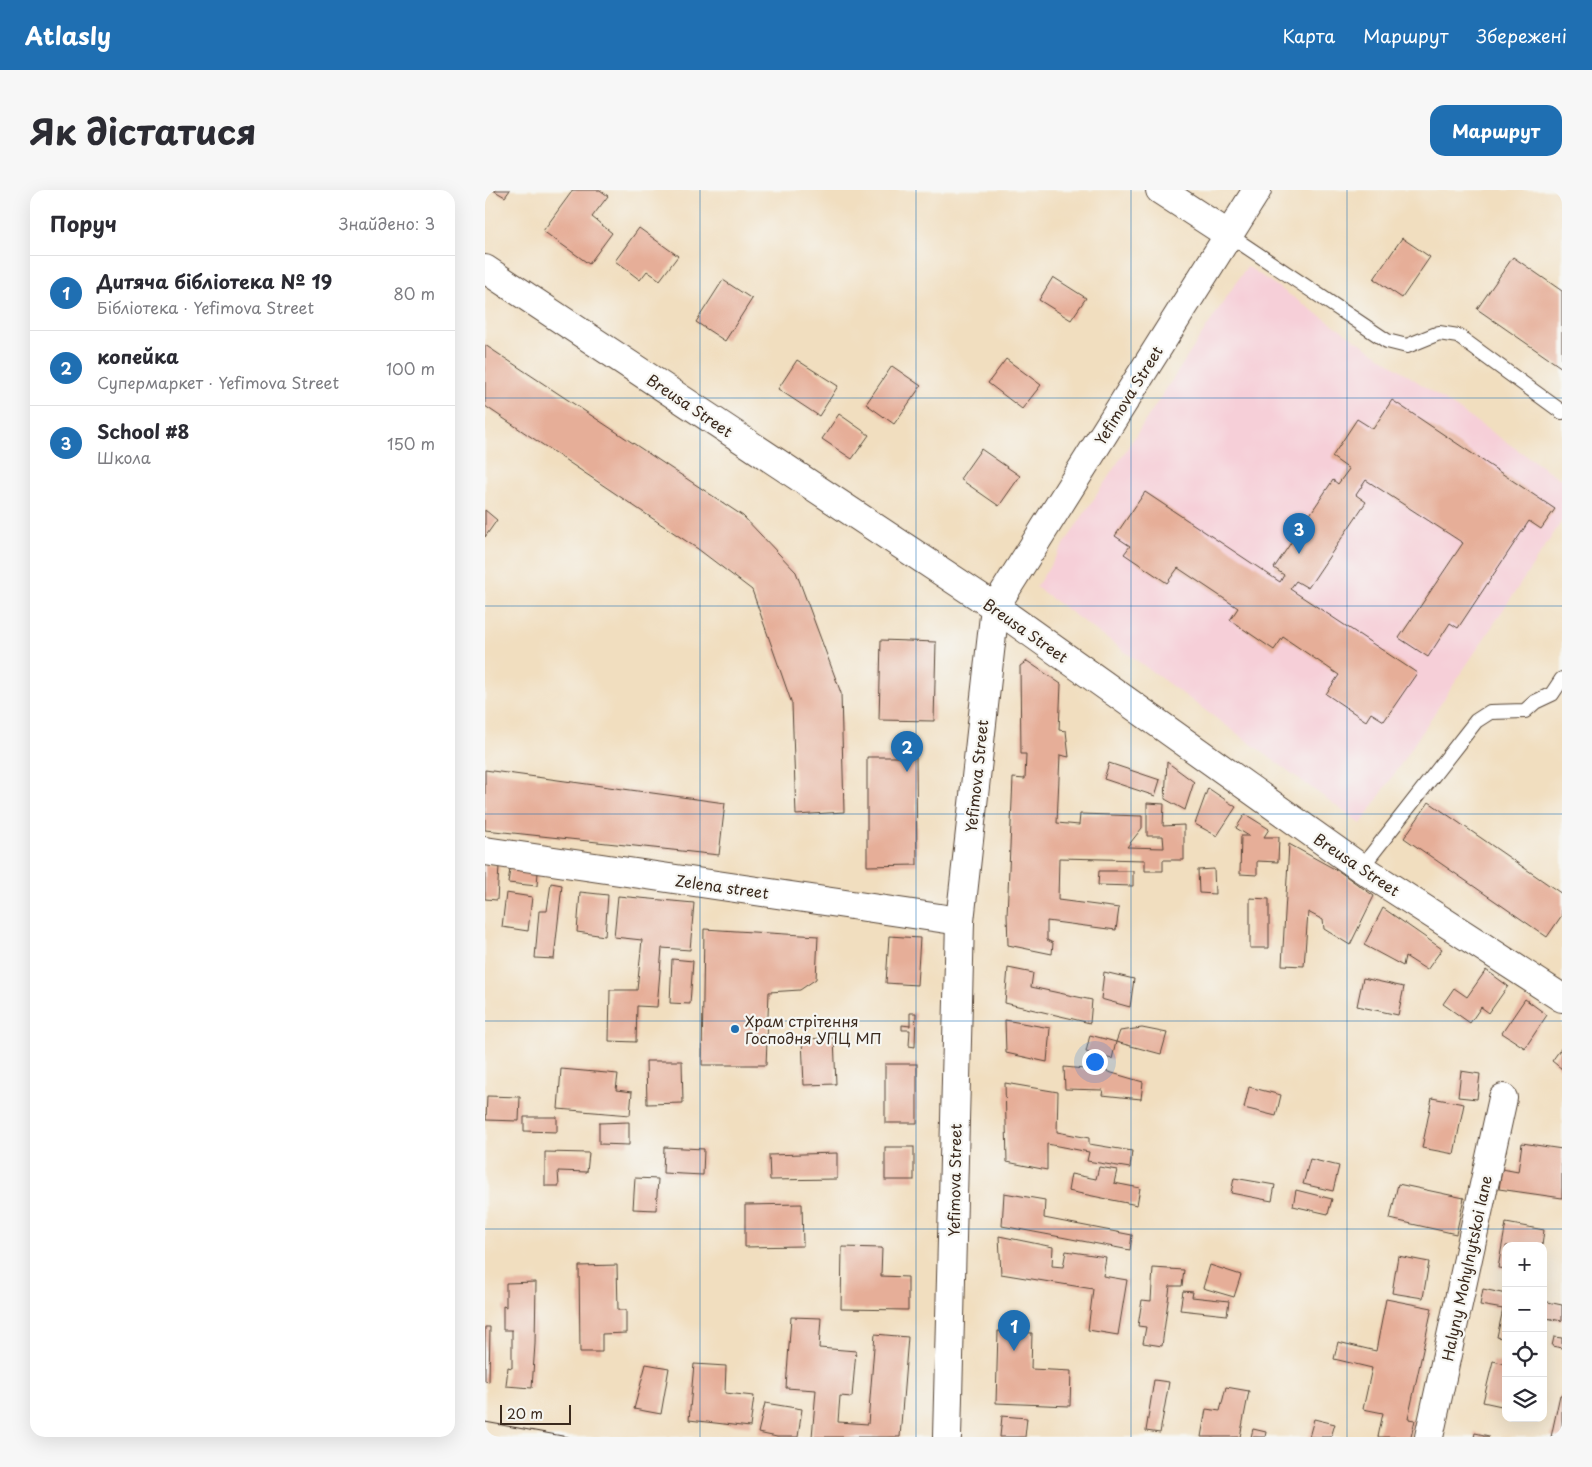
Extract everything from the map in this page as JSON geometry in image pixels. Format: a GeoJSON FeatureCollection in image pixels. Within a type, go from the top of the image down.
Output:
{"type":"FeatureCollection","features":[{"type":"Feature","properties":{"kind":"street"},"geometry":{"type":"LineString","coordinates":[[1160,190],[1229,235]]}},
{"type":"Feature","properties":{"kind":"street","name":"Yefimova Street"},"geometry":{"type":"LineString","coordinates":[[947,1437],[960,921],[995,607],[1257,190]]}},
{"type":"Feature","properties":{"kind":"street","name":"Breusa Street"},"geometry":{"type":"LineString","coordinates":[[485,269],[995,607],[1361,868],[1562,998]]}},
{"type":"Feature","properties":{"kind":"street","name":"Zelena street"},"geometry":{"type":"LineString","coordinates":[[485,851],[960,921]]}},
{"type":"Feature","properties":{"kind":"street","name":"Halyny Mohylnytskoi lane"},"geometry":{"type":"LineString","coordinates":[[1429,1437],[1503,1098]]}},
{"type":"Feature","properties":{"kind":"lane"},"geometry":{"type":"LineString","coordinates":[[1229,235],[1387,341],[1407,346],[1439,333],[1458,336],[1562,412]]}},
{"type":"Feature","properties":{"kind":"lane"},"geometry":{"type":"LineString","coordinates":[[1361,868],[1476,721],[1490,712],[1525,711],[1535,702],[1552,694],[1562,678]]}},
{"type":"Feature","properties":{"kind":"shaded area"},"geometry":{"type":"Polygon","coordinates":[[[1247,266],[1562,480],[1562,521],[1361,824],[1036,587],[1247,266]]]}},
{"type":"Feature","properties":{"kind":"building"},"geometry":{"type":"Polygon","coordinates":[[[493,190],[510,190],[505,197],[493,190]]]}},
{"type":"Feature","properties":{"kind":"building"},"geometry":{"type":"Polygon","coordinates":[[[573,190],[600,190],[608,196],[592,217],[612,233],[589,264],[543,231],[573,190]]]}},
{"type":"Feature","properties":{"kind":"building"},"geometry":{"type":"Polygon","coordinates":[[[639,228],[678,256],[660,280],[647,271],[640,280],[615,261],[639,228]]]}},
{"type":"Feature","properties":{"kind":"building"},"geometry":{"type":"Polygon","coordinates":[[[1402,238],[1430,257],[1402,298],[1374,279],[1402,238]]]}},
{"type":"Feature","properties":{"kind":"building"},"geometry":{"type":"Polygon","coordinates":[[[1513,257],[1562,291],[1562,368],[1477,309],[1513,257]]]}},
{"type":"Feature","properties":{"kind":"building"},"geometry":{"type":"Polygon","coordinates":[[[1053,277],[1086,298],[1071,320],[1039,300],[1053,277]]]}},
{"type":"Feature","properties":{"kind":"building"},"geometry":{"type":"Polygon","coordinates":[[[723,280],[752,299],[725,341],[696,322],[723,280]]]}},
{"type":"Feature","properties":{"kind":"building"},"geometry":{"type":"Polygon","coordinates":[[[485,345],[743,516],[796,572],[841,693],[844,812],[796,815],[792,704],[752,590],[698,549],[485,406],[485,345]]]}},
{"type":"Feature","properties":{"kind":"building"},"geometry":{"type":"Polygon","coordinates":[[[1006,359],[1041,385],[1022,409],[988,383],[1006,359]]]}},
{"type":"Feature","properties":{"kind":"building"},"geometry":{"type":"Polygon","coordinates":[[[797,360],[838,386],[819,416],[778,389],[797,360]]]}},
{"type":"Feature","properties":{"kind":"building"},"geometry":{"type":"Polygon","coordinates":[[[892,366],[921,386],[894,424],[866,404],[892,366]]]}},
{"type":"Feature","properties":{"kind":"building"},"geometry":{"type":"Polygon","coordinates":[[[1392,400],[1555,509],[1541,529],[1529,521],[1458,628],[1450,623],[1428,657],[1399,638],[1463,543],[1366,480],[1356,495],[1366,502],[1308,588],[1296,581],[1290,589],[1417,673],[1384,721],[1371,713],[1366,721],[1326,694],[1339,675],[1283,637],[1274,650],[1230,620],[1238,608],[1178,568],[1167,583],[1124,554],[1130,546],[1115,536],[1145,492],[1280,582],[1284,575],[1274,568],[1333,480],[1338,484],[1349,469],[1332,457],[1357,419],[1373,429],[1392,400]]]}},
{"type":"Feature","properties":{"kind":"building"},"geometry":{"type":"Polygon","coordinates":[[[839,414],[869,435],[852,459],[822,439],[839,414]]]}},
{"type":"Feature","properties":{"kind":"building"},"geometry":{"type":"Polygon","coordinates":[[[981,449],[1020,476],[999,506],[960,479],[981,449]]]}},
{"type":"Feature","properties":{"kind":"building"},"geometry":{"type":"Polygon","coordinates":[[[485,510],[497,520],[485,537],[485,510]]]}},
{"type":"Feature","properties":{"kind":"building"},"geometry":{"type":"Polygon","coordinates":[[[881,640],[936,642],[934,721],[879,720],[881,640]]]}},
{"type":"Feature","properties":{"kind":"building"},"geometry":{"type":"Polygon","coordinates":[[[1027,661],[1061,684],[1059,730],[1066,731],[1069,757],[1060,755],[1057,823],[1079,825],[1080,814],[1142,816],[1142,828],[1127,847],[1164,848],[1163,836],[1147,836],[1147,803],[1164,804],[1163,826],[1184,825],[1184,860],[1163,860],[1163,871],[1145,871],[1145,860],[1059,858],[1058,900],[1119,908],[1116,930],[1047,921],[1047,940],[1053,943],[1052,954],[1008,945],[1007,915],[1013,778],[1025,779],[1026,754],[1021,754],[1020,666],[1027,661]]]}},
{"type":"Feature","properties":{"kind":"building"},"geometry":{"type":"Polygon","coordinates":[[[867,757],[916,757],[917,865],[867,866],[867,757]]]}},
{"type":"Feature","properties":{"kind":"building"},"geometry":{"type":"Polygon","coordinates":[[[1167,762],[1194,782],[1185,810],[1165,799],[1167,762]]]}},
{"type":"Feature","properties":{"kind":"building"},"geometry":{"type":"Polygon","coordinates":[[[1109,763],[1160,780],[1155,796],[1104,779],[1109,763]]]}},
{"type":"Feature","properties":{"kind":"building"},"geometry":{"type":"Polygon","coordinates":[[[485,770],[725,803],[719,855],[485,830],[485,770]]]}},
{"type":"Feature","properties":{"kind":"building"},"geometry":{"type":"Polygon","coordinates":[[[1208,788],[1236,807],[1217,836],[1195,824],[1208,788]]]}},
{"type":"Feature","properties":{"kind":"building"},"geometry":{"type":"Polygon","coordinates":[[[1429,802],[1562,894],[1562,915],[1547,937],[1404,838],[1429,802]]]}},
{"type":"Feature","properties":{"kind":"building"},"geometry":{"type":"Polygon","coordinates":[[[1245,814],[1269,829],[1264,837],[1279,837],[1278,862],[1257,861],[1257,875],[1240,874],[1241,836],[1249,836],[1236,828],[1245,814]]]}},
{"type":"Feature","properties":{"kind":"building"},"geometry":{"type":"Polygon","coordinates":[[[1289,844],[1340,872],[1374,896],[1350,945],[1324,929],[1323,920],[1308,912],[1304,966],[1282,965],[1289,844]]]}},
{"type":"Feature","properties":{"kind":"building"},"geometry":{"type":"Polygon","coordinates":[[[485,865],[499,866],[497,900],[485,899],[485,865]]]}},
{"type":"Feature","properties":{"kind":"building"},"geometry":{"type":"Polygon","coordinates":[[[510,869],[538,872],[537,886],[508,883],[510,869]]]}},
{"type":"Feature","properties":{"kind":"building"},"geometry":{"type":"Polygon","coordinates":[[[1214,869],[1215,894],[1199,893],[1198,870],[1214,869]]]}},
{"type":"Feature","properties":{"kind":"building"},"geometry":{"type":"Polygon","coordinates":[[[1099,871],[1133,871],[1133,886],[1098,885],[1099,871]]]}},
{"type":"Feature","properties":{"kind":"building"},"geometry":{"type":"Polygon","coordinates":[[[551,883],[562,885],[554,959],[535,958],[539,911],[547,911],[551,883]]]}},
{"type":"Feature","properties":{"kind":"building"},"geometry":{"type":"Polygon","coordinates":[[[580,892],[608,895],[605,936],[577,932],[580,892]]]}},
{"type":"Feature","properties":{"kind":"building"},"geometry":{"type":"Polygon","coordinates":[[[506,893],[532,897],[528,931],[502,927],[506,893]]]}},
{"type":"Feature","properties":{"kind":"building"},"geometry":{"type":"Polygon","coordinates":[[[618,896],[694,903],[690,950],[662,948],[657,1007],[637,1006],[636,1042],[609,1041],[610,990],[637,990],[642,940],[614,937],[618,896]]]}},
{"type":"Feature","properties":{"kind":"building"},"geometry":{"type":"Polygon","coordinates":[[[1250,898],[1269,899],[1269,948],[1250,948],[1250,898]]]}},
{"type":"Feature","properties":{"kind":"building"},"geometry":{"type":"Polygon","coordinates":[[[1383,908],[1442,949],[1427,970],[1405,956],[1403,966],[1364,945],[1383,908]]]}},
{"type":"Feature","properties":{"kind":"building","name":"Храм стрітення Господня УПЦ МП"},"geometry":{"type":"Polygon","coordinates":[[[704,929],[818,936],[816,979],[800,990],[769,992],[766,1065],[702,1065],[704,929]]]}},
{"type":"Feature","properties":{"kind":"building"},"geometry":{"type":"Polygon","coordinates":[[[889,936],[920,938],[917,985],[886,983],[889,936]]]}},
{"type":"Feature","properties":{"kind":"building"},"geometry":{"type":"Polygon","coordinates":[[[672,959],[693,961],[690,1004],[670,1003],[672,959]]]}},
{"type":"Feature","properties":{"kind":"building"},"geometry":{"type":"Polygon","coordinates":[[[1008,968],[1033,973],[1031,987],[1092,1000],[1090,1023],[1005,1003],[1008,968]]]}},
{"type":"Feature","properties":{"kind":"building"},"geometry":{"type":"Polygon","coordinates":[[[1486,970],[1508,986],[1489,1013],[1481,1007],[1470,1023],[1443,1004],[1454,988],[1467,997],[1486,970]]]}},
{"type":"Feature","properties":{"kind":"building"},"geometry":{"type":"Polygon","coordinates":[[[1104,972],[1134,979],[1130,1007],[1101,999],[1104,972]]]}},
{"type":"Feature","properties":{"kind":"building"},"geometry":{"type":"Polygon","coordinates":[[[1363,978],[1404,987],[1398,1015],[1357,1006],[1363,978]]]}},
{"type":"Feature","properties":{"kind":"building"},"geometry":{"type":"Polygon","coordinates":[[[1525,999],[1547,1015],[1525,1048],[1502,1033],[1525,999]]]}},
{"type":"Feature","properties":{"kind":"building"},"geometry":{"type":"Polygon","coordinates":[[[910,1013],[916,1013],[915,1047],[909,1046],[910,1030],[902,1030],[902,1025],[910,1026],[910,1013]]]}},
{"type":"Feature","properties":{"kind":"building"},"geometry":{"type":"Polygon","coordinates":[[[1005,1020],[1050,1028],[1047,1062],[1006,1053],[1005,1020]]]}},
{"type":"Feature","properties":{"kind":"building"},"geometry":{"type":"Polygon","coordinates":[[[1142,1028],[1167,1033],[1161,1054],[1116,1042],[1120,1031],[1142,1028]]]}},
{"type":"Feature","properties":{"kind":"building"},"geometry":{"type":"Polygon","coordinates":[[[1090,1035],[1116,1042],[1112,1059],[1086,1052],[1090,1035]]]}},
{"type":"Feature","properties":{"kind":"building"},"geometry":{"type":"Polygon","coordinates":[[[834,1038],[836,1084],[804,1085],[802,1039],[834,1038]]]}},
{"type":"Feature","properties":{"kind":"building"},"geometry":{"type":"Polygon","coordinates":[[[1562,1047],[1562,1069],[1552,1061],[1562,1047]]]}},
{"type":"Feature","properties":{"kind":"building"},"geometry":{"type":"Polygon","coordinates":[[[646,1061],[682,1061],[683,1103],[647,1104],[646,1061]]]}},
{"type":"Feature","properties":{"kind":"building"},"geometry":{"type":"Polygon","coordinates":[[[885,1064],[917,1064],[917,1123],[885,1123],[885,1064]]]}},
{"type":"Feature","properties":{"kind":"building"},"geometry":{"type":"Polygon","coordinates":[[[1064,1067],[1105,1071],[1143,1082],[1141,1099],[1102,1095],[1103,1090],[1065,1089],[1064,1067]]]}},
{"type":"Feature","properties":{"kind":"building"},"geometry":{"type":"Polygon","coordinates":[[[561,1069],[618,1074],[616,1090],[632,1092],[630,1115],[558,1109],[561,1069]]]}},
{"type":"Feature","properties":{"kind":"building"},"geometry":{"type":"Polygon","coordinates":[[[1461,1071],[1480,1074],[1477,1099],[1458,1097],[1461,1071]]]}},
{"type":"Feature","properties":{"kind":"building"},"geometry":{"type":"Polygon","coordinates":[[[1005,1083],[1058,1092],[1057,1132],[1089,1138],[1089,1144],[1132,1151],[1130,1168],[1087,1161],[1089,1152],[1047,1144],[1047,1170],[1007,1162],[1005,1083]]]}},
{"type":"Feature","properties":{"kind":"building"},"geometry":{"type":"Polygon","coordinates":[[[1249,1087],[1281,1095],[1276,1116],[1244,1108],[1249,1087]]]}},
{"type":"Feature","properties":{"kind":"building"},"geometry":{"type":"Polygon","coordinates":[[[487,1096],[520,1097],[519,1121],[486,1120],[487,1096]]]}},
{"type":"Feature","properties":{"kind":"building"},"geometry":{"type":"Polygon","coordinates":[[[1432,1098],[1464,1104],[1454,1154],[1422,1148],[1432,1098]]]}},
{"type":"Feature","properties":{"kind":"building"},"geometry":{"type":"Polygon","coordinates":[[[524,1117],[557,1117],[557,1132],[524,1131],[524,1117]]]}},
{"type":"Feature","properties":{"kind":"building"},"geometry":{"type":"Polygon","coordinates":[[[629,1122],[629,1145],[599,1144],[599,1123],[629,1122]]]}},
{"type":"Feature","properties":{"kind":"building"},"geometry":{"type":"Polygon","coordinates":[[[1522,1143],[1562,1149],[1562,1198],[1499,1189],[1502,1169],[1518,1172],[1522,1143]]]}},
{"type":"Feature","properties":{"kind":"building"},"geometry":{"type":"Polygon","coordinates":[[[664,1147],[704,1149],[703,1175],[663,1173],[664,1147]]]}},
{"type":"Feature","properties":{"kind":"building"},"geometry":{"type":"Polygon","coordinates":[[[885,1147],[914,1147],[914,1180],[885,1180],[885,1147]]]}},
{"type":"Feature","properties":{"kind":"building"},"geometry":{"type":"Polygon","coordinates":[[[545,1152],[589,1153],[587,1172],[558,1171],[559,1186],[545,1186],[545,1152]]]}},
{"type":"Feature","properties":{"kind":"building"},"geometry":{"type":"Polygon","coordinates":[[[837,1153],[837,1179],[770,1180],[769,1155],[837,1153]]]}},
{"type":"Feature","properties":{"kind":"building"},"geometry":{"type":"Polygon","coordinates":[[[1310,1159],[1339,1166],[1333,1191],[1303,1184],[1310,1159]]]}},
{"type":"Feature","properties":{"kind":"building"},"geometry":{"type":"Polygon","coordinates":[[[1099,1167],[1117,1170],[1114,1183],[1140,1188],[1137,1205],[1068,1191],[1071,1174],[1096,1179],[1099,1167]]]}},
{"type":"Feature","properties":{"kind":"building"},"geometry":{"type":"Polygon","coordinates":[[[635,1178],[658,1179],[656,1210],[633,1209],[635,1178]]]}},
{"type":"Feature","properties":{"kind":"building"},"geometry":{"type":"Polygon","coordinates":[[[1234,1178],[1275,1185],[1272,1201],[1231,1193],[1234,1178]]]}},
{"type":"Feature","properties":{"kind":"building"},"geometry":{"type":"Polygon","coordinates":[[[1398,1184],[1464,1198],[1456,1234],[1390,1219],[1398,1184]]]}},
{"type":"Feature","properties":{"kind":"building"},"geometry":{"type":"Polygon","coordinates":[[[1296,1190],[1332,1199],[1328,1214],[1293,1206],[1296,1190]]]}},
{"type":"Feature","properties":{"kind":"building"},"geometry":{"type":"Polygon","coordinates":[[[1004,1193],[1045,1200],[1044,1218],[1132,1235],[1130,1250],[1002,1226],[1004,1193]]]}},
{"type":"Feature","properties":{"kind":"building"},"geometry":{"type":"Polygon","coordinates":[[[802,1204],[803,1246],[745,1247],[745,1205],[802,1204]]]}},
{"type":"Feature","properties":{"kind":"building"},"geometry":{"type":"Polygon","coordinates":[[[1506,1223],[1544,1230],[1542,1242],[1503,1242],[1506,1223]]]}},
{"type":"Feature","properties":{"kind":"building"},"geometry":{"type":"Polygon","coordinates":[[[999,1236],[1053,1247],[1052,1266],[1063,1267],[1066,1251],[1106,1257],[1103,1276],[1127,1280],[1118,1335],[1088,1330],[1093,1289],[1001,1274],[999,1236]]]}},
{"type":"Feature","properties":{"kind":"building"},"geometry":{"type":"Polygon","coordinates":[[[1502,1246],[1502,1268],[1498,1268],[1502,1246]]]}},
{"type":"Feature","properties":{"kind":"building"},"geometry":{"type":"Polygon","coordinates":[[[842,1247],[882,1248],[881,1276],[908,1277],[908,1310],[841,1309],[842,1247]]]}},
{"type":"Feature","properties":{"kind":"building"},"geometry":{"type":"Polygon","coordinates":[[[1398,1256],[1429,1262],[1423,1298],[1392,1293],[1398,1256]]]}},
{"type":"Feature","properties":{"kind":"building"},"geometry":{"type":"Polygon","coordinates":[[[617,1265],[618,1310],[626,1310],[626,1333],[602,1334],[602,1352],[580,1352],[579,1266],[617,1265]]]}},
{"type":"Feature","properties":{"kind":"building"},"geometry":{"type":"Polygon","coordinates":[[[1210,1265],[1241,1275],[1234,1297],[1203,1288],[1210,1265]]]}},
{"type":"Feature","properties":{"kind":"building"},"geometry":{"type":"Polygon","coordinates":[[[1153,1268],[1184,1270],[1182,1286],[1170,1286],[1162,1346],[1143,1343],[1146,1327],[1138,1326],[1142,1300],[1151,1301],[1153,1268]]]}},
{"type":"Feature","properties":{"kind":"building"},"geometry":{"type":"Polygon","coordinates":[[[536,1282],[532,1388],[506,1386],[508,1367],[512,1368],[512,1330],[503,1330],[503,1306],[506,1307],[506,1283],[536,1282]]]}},
{"type":"Feature","properties":{"kind":"building"},"geometry":{"type":"Polygon","coordinates":[[[1483,1289],[1502,1293],[1502,1309],[1480,1305],[1483,1289]]]}},
{"type":"Feature","properties":{"kind":"building"},"geometry":{"type":"Polygon","coordinates":[[[1183,1291],[1193,1292],[1192,1297],[1229,1301],[1227,1315],[1180,1310],[1183,1291]]]}},
{"type":"Feature","properties":{"kind":"building"},"geometry":{"type":"Polygon","coordinates":[[[1386,1299],[1432,1308],[1408,1419],[1415,1420],[1411,1437],[1378,1437],[1383,1413],[1363,1409],[1372,1368],[1334,1359],[1338,1342],[1376,1351],[1386,1299]]]}},
{"type":"Feature","properties":{"kind":"building"},"geometry":{"type":"Polygon","coordinates":[[[1547,1302],[1562,1305],[1562,1321],[1547,1318],[1547,1302]]]}},
{"type":"Feature","properties":{"kind":"building"},"geometry":{"type":"Polygon","coordinates":[[[1502,1314],[1502,1338],[1497,1337],[1502,1314]]]}},
{"type":"Feature","properties":{"kind":"building"},"geometry":{"type":"Polygon","coordinates":[[[791,1317],[821,1318],[819,1348],[856,1351],[852,1397],[840,1396],[838,1422],[868,1424],[875,1334],[908,1337],[900,1437],[812,1437],[816,1390],[786,1388],[791,1317]]]}},
{"type":"Feature","properties":{"kind":"building"},"geometry":{"type":"Polygon","coordinates":[[[485,1327],[490,1327],[489,1382],[485,1381],[485,1327]]]}},
{"type":"Feature","properties":{"kind":"building"},"geometry":{"type":"Polygon","coordinates":[[[998,1331],[1032,1333],[1031,1369],[1071,1371],[1070,1406],[996,1403],[998,1331]]]}},
{"type":"Feature","properties":{"kind":"building"},"geometry":{"type":"Polygon","coordinates":[[[1554,1337],[1562,1338],[1562,1348],[1552,1346],[1554,1337]]]}},
{"type":"Feature","properties":{"kind":"building"},"geometry":{"type":"Polygon","coordinates":[[[1493,1361],[1502,1363],[1502,1406],[1483,1402],[1493,1361]]]}},
{"type":"Feature","properties":{"kind":"building"},"geometry":{"type":"Polygon","coordinates":[[[646,1364],[669,1368],[661,1414],[634,1409],[646,1364]]]}},
{"type":"Feature","properties":{"kind":"building"},"geometry":{"type":"Polygon","coordinates":[[[694,1364],[726,1366],[725,1393],[754,1396],[750,1427],[689,1420],[694,1364]]]}},
{"type":"Feature","properties":{"kind":"building"},"geometry":{"type":"Polygon","coordinates":[[[1154,1380],[1169,1382],[1160,1433],[1146,1431],[1154,1380]]]}},
{"type":"Feature","properties":{"kind":"building"},"geometry":{"type":"Polygon","coordinates":[[[1226,1387],[1249,1391],[1240,1437],[1201,1437],[1206,1409],[1220,1411],[1226,1387]]]}},
{"type":"Feature","properties":{"kind":"building"},"geometry":{"type":"Polygon","coordinates":[[[1560,1395],[1562,1395],[1562,1437],[1551,1437],[1560,1395]]]}},
{"type":"Feature","properties":{"kind":"building"},"geometry":{"type":"Polygon","coordinates":[[[765,1403],[802,1409],[798,1437],[777,1437],[758,1433],[765,1403]]]}},
{"type":"Feature","properties":{"kind":"building"},"geometry":{"type":"Polygon","coordinates":[[[1002,1416],[1027,1418],[1025,1437],[1000,1437],[1002,1416]]]}},
{"type":"Feature","properties":{"kind":"building"},"geometry":{"type":"Polygon","coordinates":[[[1314,1419],[1335,1424],[1331,1437],[1309,1437],[1314,1419]]]}},
{"type":"Feature","properties":{"kind":"building"},"geometry":{"type":"Polygon","coordinates":[[[1253,1429],[1266,1432],[1265,1437],[1251,1437],[1253,1429]]]}},
{"type":"Feature","properties":{"kind":"building"},"geometry":{"type":"Polygon","coordinates":[[[1475,1433],[1489,1436],[1489,1437],[1474,1437],[1475,1433]]]}},
{"type":"Feature","properties":{"kind":"tram line"},"geometry":{"type":"LineString","coordinates":[[485,1422],[568,1437]]}},
{"type":"Feature","properties":{"kind":"place","name":"School #8"},"geometry":{"type":"Point","coordinates":[1299,554]}},
{"type":"Feature","properties":{"kind":"place","name":"копейка"},"geometry":{"type":"Point","coordinates":[907,772]}},
{"type":"Feature","properties":{"kind":"place","name":"Храм стрітення Господня УПЦ МП"},"geometry":{"type":"Point","coordinates":[735,1029]}},
{"type":"Feature","properties":{"kind":"place","name":"Дитяча бібліотека № 19"},"geometry":{"type":"Point","coordinates":[1014,1351]}}]}
